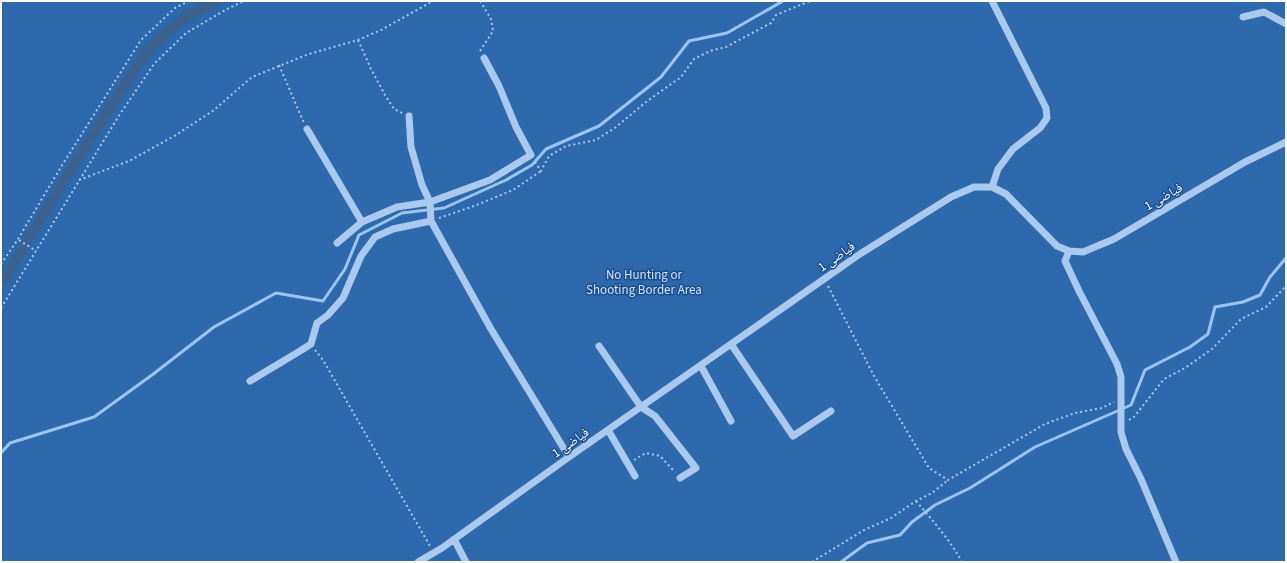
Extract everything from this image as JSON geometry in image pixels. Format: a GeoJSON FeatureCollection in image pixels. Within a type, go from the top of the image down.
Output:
{"type":"FeatureCollection","features":[{"type":"Feature","properties":{"kind":"street"},"geometry":{"type":"LineString","coordinates":[[992,1],[1046,108],[1047,118],[1040,128],[1013,149],[998,169],[992,187]]}},
{"type":"Feature","properties":{"kind":"street"},"geometry":{"type":"LineString","coordinates":[[1243,17],[1264,12],[1286,24]]}},
{"type":"Feature","properties":{"kind":"street"},"geometry":{"type":"LineString","coordinates":[[337,243],[362,222],[397,207],[430,203],[490,180],[531,155],[516,127],[499,86],[484,58]]}},
{"type":"Feature","properties":{"kind":"street"},"geometry":{"type":"LineString","coordinates":[[409,116],[411,147],[422,185],[430,203],[431,218],[492,329],[569,457]]}},
{"type":"Feature","properties":{"kind":"street"},"geometry":{"type":"LineString","coordinates":[[307,129],[362,222]]}},
{"type":"Feature","properties":{"kind":"street","name":"فیاضی 1"},"geometry":{"type":"LineString","coordinates":[[418,562],[454,540],[569,457],[860,254],[951,197],[974,187],[992,187],[1006,194],[1057,246],[1083,252],[1114,239],[1245,162],[1286,142]]}},
{"type":"Feature","properties":{"kind":"street"},"geometry":{"type":"LineString","coordinates":[[250,381],[311,344],[317,323],[328,315],[343,298],[361,256],[375,238],[393,229],[431,218]]}},
{"type":"Feature","properties":{"kind":"street"},"geometry":{"type":"LineString","coordinates":[[1069,250],[1066,261],[1082,298],[1117,364],[1121,377],[1121,432],[1126,449],[1141,479],[1176,562]]}},
{"type":"Feature","properties":{"kind":"street"},"geometry":{"type":"LineString","coordinates":[[731,344],[793,436],[831,411]]}},
{"type":"Feature","properties":{"kind":"street"},"geometry":{"type":"LineString","coordinates":[[599,346],[641,407],[655,416],[696,468],[680,478]]}},
{"type":"Feature","properties":{"kind":"street"},"geometry":{"type":"LineString","coordinates":[[701,366],[731,422]]}},
{"type":"Feature","properties":{"kind":"street"},"geometry":{"type":"LineString","coordinates":[[608,430],[635,476]]}},
{"type":"Feature","properties":{"kind":"street"},"geometry":{"type":"LineString","coordinates":[[454,540],[466,562]]}},
{"type":"Feature","properties":{"kind":"path"},"geometry":{"type":"LineString","coordinates":[[1,264],[141,40],[175,8],[190,1]]}},
{"type":"Feature","properties":{"kind":"path"},"geometry":{"type":"LineString","coordinates":[[1,308],[120,114],[154,64],[186,33],[244,1]]}},
{"type":"Feature","properties":{"kind":"path"},"geometry":{"type":"LineString","coordinates":[[79,180],[129,161],[176,135],[214,110],[252,77],[309,54],[358,40],[381,30],[433,1]]}},
{"type":"Feature","properties":{"kind":"path"},"geometry":{"type":"LineString","coordinates":[[480,1],[491,19],[493,31],[479,52],[484,58]]}},
{"type":"Feature","properties":{"kind":"path"},"geometry":{"type":"LineString","coordinates":[[431,218],[474,206],[513,190],[540,171],[549,156],[566,146],[596,140],[616,127],[646,102],[681,77],[694,59],[710,51],[726,47],[771,23],[776,15],[810,1]]}},
{"type":"Feature","properties":{"kind":"path"},"geometry":{"type":"LineString","coordinates":[[358,40],[371,70],[394,109],[409,116]]}},
{"type":"Feature","properties":{"kind":"path"},"geometry":{"type":"LineString","coordinates":[[279,66],[307,129]]}},
{"type":"Feature","properties":{"kind":"path"},"geometry":{"type":"LineString","coordinates":[[538,166],[540,171]]}},
{"type":"Feature","properties":{"kind":"path"},"geometry":{"type":"LineString","coordinates":[[18,239],[36,251]]}},
{"type":"Feature","properties":{"kind":"path"},"geometry":{"type":"LineString","coordinates":[[825,279],[874,376],[929,468],[948,480]]}},
{"type":"Feature","properties":{"kind":"path"},"geometry":{"type":"LineString","coordinates":[[1121,421],[1134,417],[1164,379],[1185,368],[1212,349],[1241,319],[1266,307],[1286,286]]}},
{"type":"Feature","properties":{"kind":"path"},"geometry":{"type":"LineString","coordinates":[[311,344],[323,360],[433,553]]}},
{"type":"Feature","properties":{"kind":"path"},"geometry":{"type":"LineString","coordinates":[[812,562],[864,530],[891,518],[932,493],[948,480],[1045,424],[1075,413],[1102,408],[1120,402]]}},
{"type":"Feature","properties":{"kind":"path"},"geometry":{"type":"LineString","coordinates":[[628,464],[646,454],[660,456],[680,478]]}},
{"type":"Feature","properties":{"kind":"path"},"geometry":{"type":"LineString","coordinates":[[916,502],[929,516],[962,562]]}},
{"type":"Feature","properties":{"kind":"green space","name":"No Hunting or Shooting Border Area"},"geometry":{"type":"Polygon","coordinates":[[[1,1],[1286,1],[1286,562],[1,562],[1,1]]]}},
{"type":"Feature","properties":{"kind":"waterway"},"geometry":{"type":"LineString","coordinates":[[1,284],[81,153],[143,57],[164,35],[185,18],[216,1]]}},
{"type":"Feature","properties":{"kind":"waterway"},"geometry":{"type":"LineString","coordinates":[[1,453],[10,443],[94,417],[214,327],[276,293],[323,301],[345,269],[359,235],[402,213],[444,208],[506,180],[532,165],[546,149],[599,126],[661,77],[689,41],[727,33],[783,1]]}},
{"type":"Feature","properties":{"kind":"waterway"},"geometry":{"type":"LineString","coordinates":[[841,562],[867,543],[900,535],[912,522],[935,505],[970,488],[1035,447],[1131,405],[1145,370],[1190,347],[1208,334],[1215,307],[1243,302],[1260,295],[1270,277],[1286,258]]}}]}
